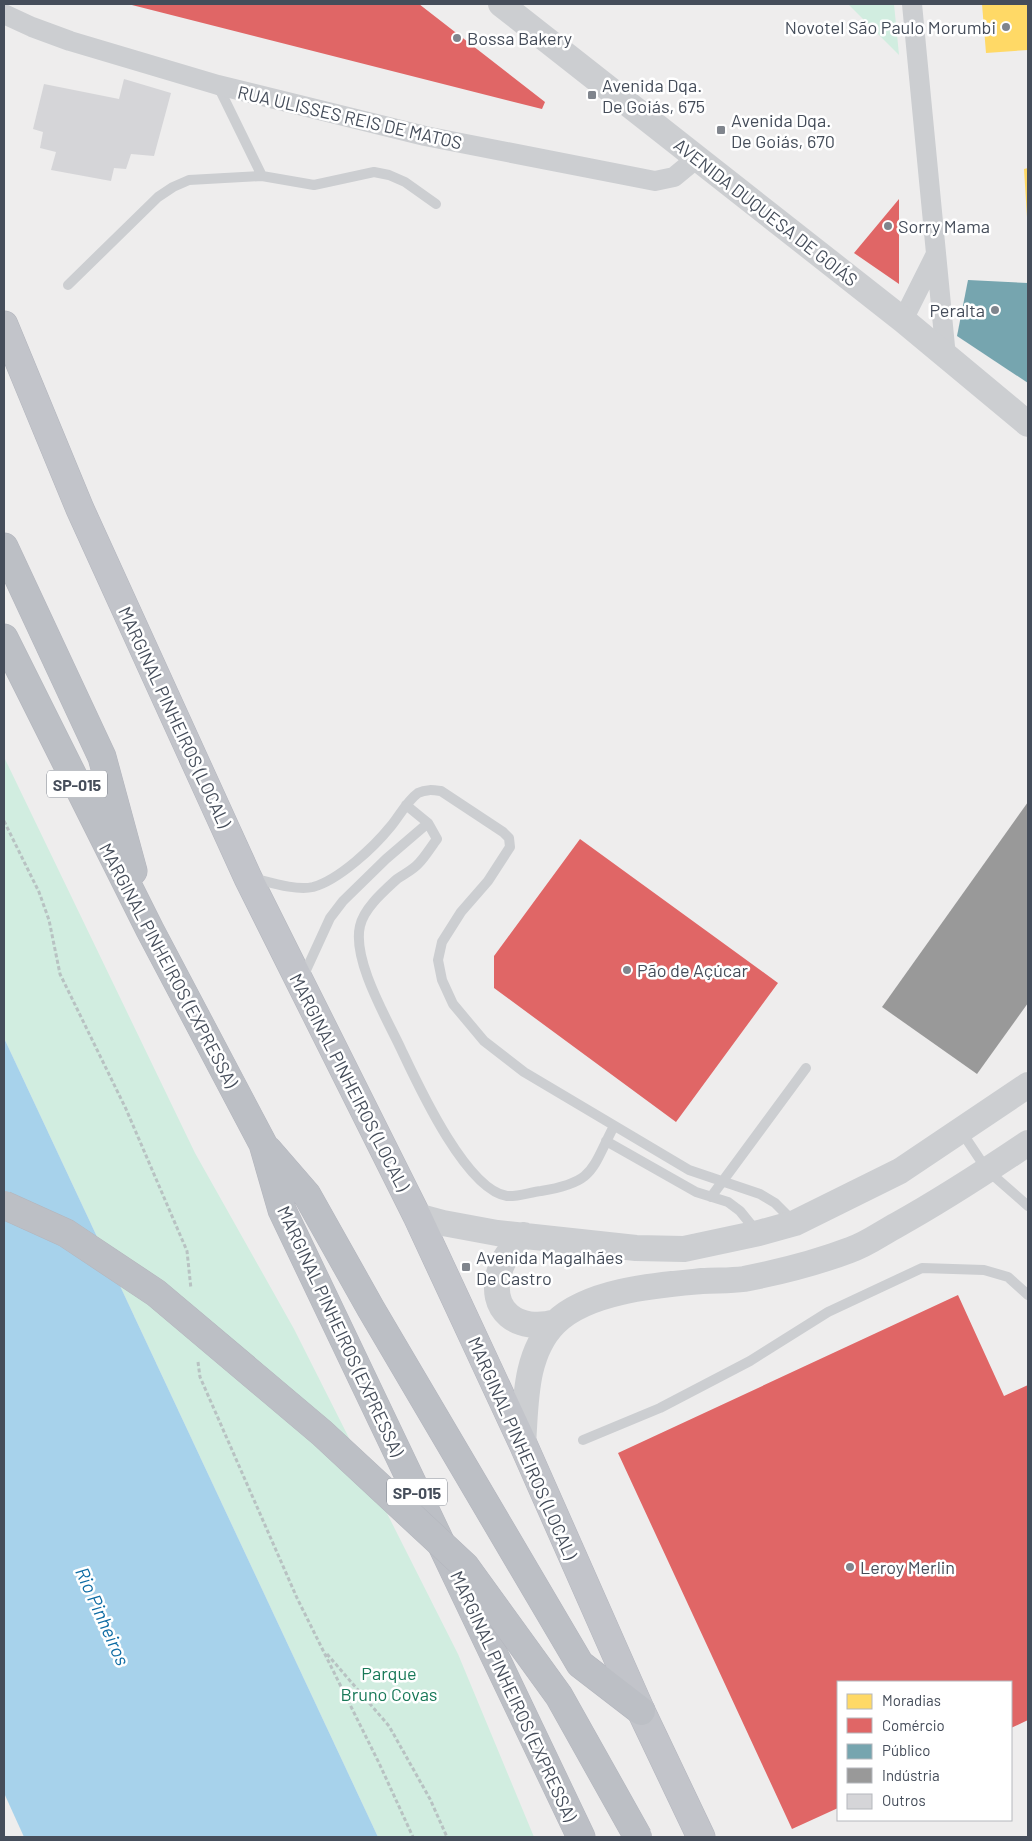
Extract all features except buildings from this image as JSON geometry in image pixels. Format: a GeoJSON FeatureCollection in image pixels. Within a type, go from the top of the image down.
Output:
{"type":"FeatureCollection","features":[{"type":"Feature","properties":{"kind":"highway","name":"MARGINAL PINHEIROS (LOCAL)"},"geometry":{"type":"LineString","coordinates":[[4,325],[80,509],[248,878],[417,1216],[523,1444],[641,1711],[702,1837]]}},
{"type":"Feature","properties":{"kind":"highway"},"geometry":{"type":"LineString","coordinates":[[4,548],[102,757],[150,930]]}},
{"type":"Feature","properties":{"kind":"highway","name":"MARGINAL PINHEIROS (EXPRESSA)"},"geometry":{"type":"LineString","coordinates":[[4,638],[150,930],[263,1144],[282,1210],[581,1837]]}},
{"type":"Feature","properties":{"kind":"highway"},"geometry":{"type":"LineString","coordinates":[[263,1144],[307,1195],[370,1309],[580,1664],[641,1711]]}},
{"type":"Feature","properties":{"kind":"highway"},"geometry":{"type":"LineString","coordinates":[[4,1205],[66,1233],[156,1293],[322,1433],[465,1566],[559,1696],[638,1837]]}},
{"type":"Feature","properties":{"kind":"street","name":"AVENIDA DUQUESA DE GOIÁS"},"geometry":{"type":"LineString","coordinates":[[501,4],[903,320],[1028,424]]}},
{"type":"Feature","properties":{"kind":"street"},"geometry":{"type":"LineString","coordinates":[[912,4],[946,357]]}},
{"type":"Feature","properties":{"kind":"street","name":"RUA ULISSES REIS DE MATOS"},"geometry":{"type":"LineString","coordinates":[[4,14],[32,28],[70,42],[218,85],[425,136],[632,178],[656,181],[674,177],[697,158]]}},
{"type":"Feature","properties":{"kind":"street"},"geometry":{"type":"LineString","coordinates":[[903,320],[936,254]]}},
{"type":"Feature","properties":{"kind":"street"},"geometry":{"type":"LineString","coordinates":[[417,1216],[470,1229],[636,1248],[684,1249],[759,1233],[795,1223],[900,1171],[1028,1085]]}},
{"type":"Feature","properties":{"kind":"street"},"geometry":{"type":"LineString","coordinates":[[523,1444],[527,1391],[534,1360],[546,1334],[556,1322],[574,1309],[601,1298],[645,1288],[742,1279],[802,1265],[852,1250],[960,1188],[1028,1142]]}},
{"type":"Feature","properties":{"kind":"street"},"geometry":{"type":"LineString","coordinates":[[524,1235],[500,1267],[496,1285],[497,1299],[511,1318],[520,1323],[538,1326],[556,1322]]}},
{"type":"Feature","properties":{"kind":"lane"},"geometry":{"type":"LineString","coordinates":[[218,85],[262,176]]}},
{"type":"Feature","properties":{"kind":"lane"},"geometry":{"type":"LineString","coordinates":[[68,284],[158,197],[173,187],[189,180],[262,176],[314,185],[374,172],[389,175],[405,182],[436,204]]}},
{"type":"Feature","properties":{"kind":"lane"},"geometry":{"type":"LineString","coordinates":[[248,878],[298,887],[312,887],[328,879],[367,851],[379,840],[406,805],[419,793],[429,789],[441,790],[502,832],[509,838],[510,847],[488,881],[460,912],[442,942],[438,960],[442,980],[453,1004],[484,1041],[524,1072],[690,1170],[760,1194],[775,1203],[795,1223]]}},
{"type":"Feature","properties":{"kind":"lane"},"geometry":{"type":"LineString","coordinates":[[406,805],[428,823],[436,839],[418,864],[398,879],[366,913],[360,926],[359,942],[362,963],[378,1000],[442,1129],[479,1179],[490,1189],[508,1196],[564,1186],[582,1180],[599,1159],[614,1126]]}},
{"type":"Feature","properties":{"kind":"lane"},"geometry":{"type":"LineString","coordinates":[[300,983],[330,918],[342,901],[386,859],[428,823]]}},
{"type":"Feature","properties":{"kind":"lane"},"geometry":{"type":"LineString","coordinates":[[711,1197],[806,1068]]}},
{"type":"Feature","properties":{"kind":"lane"},"geometry":{"type":"LineString","coordinates":[[961,1131],[987,1170],[1028,1206]]}},
{"type":"Feature","properties":{"kind":"lane"},"geometry":{"type":"LineString","coordinates":[[606,1140],[696,1192],[728,1202],[740,1211],[759,1233]]}},
{"type":"Feature","properties":{"kind":"lane"},"geometry":{"type":"LineString","coordinates":[[583,1440],[660,1408],[750,1362],[828,1312],[922,1268],[984,1270],[992,1272],[1008,1277],[1028,1295]]}},
{"type":"Feature","properties":{"kind":"path"},"geometry":{"type":"LineString","coordinates":[[323,1650],[389,1726],[430,1799],[447,1837]]}},
{"type":"Feature","properties":{"kind":"green space"},"geometry":{"type":"Polygon","coordinates":[[[848,4],[894,4],[899,55],[848,4]]]}},
{"type":"Feature","properties":{"kind":"green space","name":"Parque Bruno Covas"},"geometry":{"type":"Polygon","coordinates":[[[4,757],[195,1153],[294,1329],[458,1654],[534,1837],[378,1837],[4,1038],[4,757]]]}},
{"type":"Feature","properties":{"kind":"water","name":"Rio Pinheiros"},"geometry":{"type":"Polygon","coordinates":[[[4,1038],[378,1837],[24,1837],[4,1793],[4,1038]]]}},
{"type":"Feature","properties":{"kind":"place","name":"Novotel São Paulo Morumbi"},"geometry":{"type":"Point","coordinates":[1006,27]}},
{"type":"Feature","properties":{"kind":"place","name":"Bossa Bakery"},"geometry":{"type":"Point","coordinates":[457,38]}},
{"type":"Feature","properties":{"kind":"place","name":"Avenida Dqa. De Goiás, 675"},"geometry":{"type":"Point","coordinates":[592,95]}},
{"type":"Feature","properties":{"kind":"place","name":"Avenida Dqa. De Goiás, 670"},"geometry":{"type":"Point","coordinates":[721,130]}},
{"type":"Feature","properties":{"kind":"place","name":"Sorry Mama"},"geometry":{"type":"Point","coordinates":[888,226]}},
{"type":"Feature","properties":{"kind":"place","name":"Peralta"},"geometry":{"type":"Point","coordinates":[995,310]}},
{"type":"Feature","properties":{"kind":"place","name":"Pão de Açúcar"},"geometry":{"type":"Point","coordinates":[627,970]}},
{"type":"Feature","properties":{"kind":"place","name":"Avenida Magalhães De Castro"},"geometry":{"type":"Point","coordinates":[466,1267]}},
{"type":"Feature","properties":{"kind":"place","name":"Leroy Merlin"},"geometry":{"type":"Point","coordinates":[850,1567]}}]}
